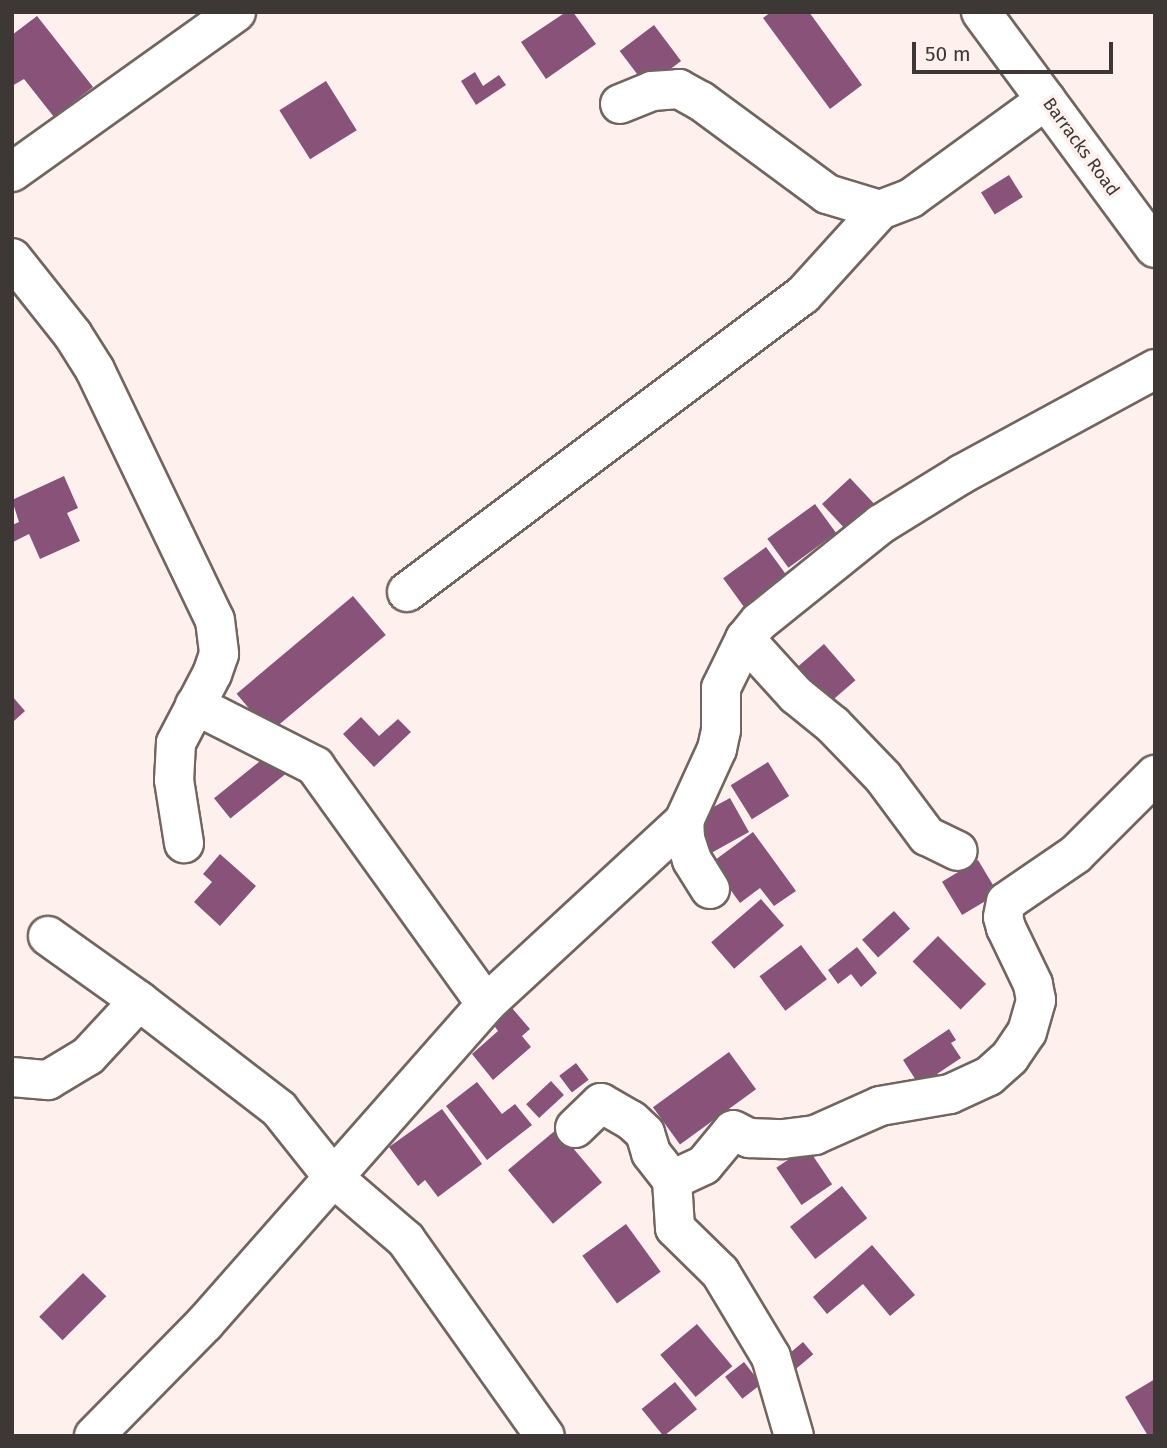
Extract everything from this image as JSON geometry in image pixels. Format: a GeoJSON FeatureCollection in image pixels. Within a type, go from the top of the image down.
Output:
{"type":"FeatureCollection","features":[{"type":"Feature","properties":{"kind":"street"},"geometry":{"type":"LineString","coordinates":[[12,172],[236,12]]}},
{"type":"Feature","properties":{"kind":"street","name":"Barracks Road"},"geometry":{"type":"LineString","coordinates":[[981,12],[1155,248]]}},
{"type":"Feature","properties":{"kind":"street"},"geometry":{"type":"LineString","coordinates":[[620,104],[652,91],[679,89],[701,101],[827,194],[880,210]]}},
{"type":"Feature","properties":{"kind":"street"},"geometry":{"type":"LineString","coordinates":[[407,592],[803,295],[880,210],[911,198],[1046,100]]}},
{"type":"Feature","properties":{"kind":"street"},"geometry":{"type":"LineString","coordinates":[[12,258],[73,335],[94,370],[215,620],[219,654],[212,674],[176,743],[174,760],[184,844]]}},
{"type":"Feature","properties":{"kind":"street"},"geometry":{"type":"LineString","coordinates":[[94,1436],[205,1323],[486,1004],[684,821],[717,749],[721,688],[745,639],[759,622],[881,524],[962,474],[1155,369]]}},
{"type":"Feature","properties":{"kind":"street"},"geometry":{"type":"LineString","coordinates":[[745,639],[796,695],[833,725],[883,777],[927,836],[958,851]]}},
{"type":"Feature","properties":{"kind":"street"},"geometry":{"type":"LineString","coordinates":[[195,705],[315,766],[486,1004]]}},
{"type":"Feature","properties":{"kind":"street"},"geometry":{"type":"LineString","coordinates":[[672,1180],[704,1164],[733,1130],[749,1138],[783,1139],[815,1135],[880,1106],[950,1094],[989,1076],[1010,1057],[1034,1014],[1033,984],[1003,917],[1006,902],[1076,854],[1155,775]]}},
{"type":"Feature","properties":{"kind":"street"},"geometry":{"type":"LineString","coordinates":[[684,821],[685,838],[692,860],[710,889]]}},
{"type":"Feature","properties":{"kind":"street"},"geometry":{"type":"LineString","coordinates":[[48,936],[139,1001],[279,1109],[334,1178],[406,1240],[545,1436]]}},
{"type":"Feature","properties":{"kind":"street"},"geometry":{"type":"LineString","coordinates":[[12,1077],[48,1080],[88,1056],[139,1001]]}},
{"type":"Feature","properties":{"kind":"street"},"geometry":{"type":"LineString","coordinates":[[575,1128],[601,1103],[631,1120],[645,1133],[651,1153],[672,1180],[675,1228],[720,1272],[771,1357],[794,1436]]}},
{"type":"Feature","properties":{"kind":"building"},"geometry":{"type":"Polygon","coordinates":[[[566,12],[573,12],[596,44],[546,79],[521,42],[566,12]]]}},
{"type":"Feature","properties":{"kind":"building"},"geometry":{"type":"Polygon","coordinates":[[[771,12],[809,12],[862,85],[830,109],[763,18],[771,12]]]}},
{"type":"Feature","properties":{"kind":"building"},"geometry":{"type":"Polygon","coordinates":[[[37,16],[93,87],[54,117],[24,79],[12,86],[12,35],[37,16]]]}},
{"type":"Feature","properties":{"kind":"building"},"geometry":{"type":"Polygon","coordinates":[[[654,25],[681,61],[647,87],[620,51],[654,25]]]}},
{"type":"Feature","properties":{"kind":"building"},"geometry":{"type":"Polygon","coordinates":[[[475,72],[483,86],[499,75],[506,85],[476,105],[461,81],[475,72]]]}},
{"type":"Feature","properties":{"kind":"building"},"geometry":{"type":"Polygon","coordinates":[[[326,81],[357,130],[310,159],[279,110],[326,81]]]}},
{"type":"Feature","properties":{"kind":"building"},"geometry":{"type":"Polygon","coordinates":[[[1009,175],[1023,197],[995,215],[981,192],[1009,175]]]}},
{"type":"Feature","properties":{"kind":"building"},"geometry":{"type":"Polygon","coordinates":[[[64,476],[78,508],[67,513],[80,541],[40,559],[29,534],[13,542],[12,525],[19,522],[12,500],[64,476]]]}},
{"type":"Feature","properties":{"kind":"building"},"geometry":{"type":"Polygon","coordinates":[[[850,478],[880,510],[847,531],[822,504],[850,478]]]}},
{"type":"Feature","properties":{"kind":"building"},"geometry":{"type":"Polygon","coordinates":[[[815,504],[836,533],[788,568],[767,539],[815,504]]]}},
{"type":"Feature","properties":{"kind":"building"},"geometry":{"type":"Polygon","coordinates":[[[766,547],[791,582],[748,613],[723,578],[766,547]]]}},
{"type":"Feature","properties":{"kind":"building"},"geometry":{"type":"Polygon","coordinates":[[[353,596],[386,635],[269,733],[237,694],[353,596]]]}},
{"type":"Feature","properties":{"kind":"building"},"geometry":{"type":"Polygon","coordinates":[[[824,644],[855,680],[826,706],[795,670],[824,644]]]}},
{"type":"Feature","properties":{"kind":"building"},"geometry":{"type":"Polygon","coordinates":[[[12,696],[25,711],[14,721],[12,719],[12,696]]]}},
{"type":"Feature","properties":{"kind":"building"},"geometry":{"type":"Polygon","coordinates":[[[361,717],[379,736],[398,719],[411,732],[374,767],[343,734],[361,717]]]}},
{"type":"Feature","properties":{"kind":"building"},"geometry":{"type":"Polygon","coordinates":[[[270,753],[286,773],[230,819],[214,798],[270,753]]]}},
{"type":"Feature","properties":{"kind":"building"},"geometry":{"type":"Polygon","coordinates":[[[768,762],[789,796],[752,819],[731,785],[768,762]]]}},
{"type":"Feature","properties":{"kind":"building"},"geometry":{"type":"Polygon","coordinates":[[[730,798],[749,832],[704,857],[696,843],[706,837],[695,817],[730,798]]]}},
{"type":"Feature","properties":{"kind":"building"},"geometry":{"type":"Polygon","coordinates":[[[753,832],[796,891],[774,906],[760,888],[740,903],[711,863],[753,832]]]}},
{"type":"Feature","properties":{"kind":"building"},"geometry":{"type":"Polygon","coordinates":[[[220,854],[256,886],[220,926],[194,902],[212,882],[203,874],[220,854]]]}},
{"type":"Feature","properties":{"kind":"building"},"geometry":{"type":"Polygon","coordinates":[[[978,860],[998,893],[962,915],[942,882],[978,860]]]}},
{"type":"Feature","properties":{"kind":"building"},"geometry":{"type":"Polygon","coordinates":[[[761,899],[784,925],[734,969],[711,942],[761,899]]]}},
{"type":"Feature","properties":{"kind":"building"},"geometry":{"type":"Polygon","coordinates":[[[894,911],[910,929],[878,958],[862,940],[894,911]]]}},
{"type":"Feature","properties":{"kind":"building"},"geometry":{"type":"Polygon","coordinates":[[[938,936],[986,984],[961,1010],[913,961],[938,936]]]}},
{"type":"Feature","properties":{"kind":"building"},"geometry":{"type":"Polygon","coordinates":[[[801,945],[827,979],[785,1011],[759,976],[801,945]]]}},
{"type":"Feature","properties":{"kind":"building"},"geometry":{"type":"Polygon","coordinates":[[[857,947],[877,973],[861,987],[851,974],[838,984],[828,970],[857,947]]]}},
{"type":"Feature","properties":{"kind":"building"},"geometry":{"type":"Polygon","coordinates":[[[512,1008],[530,1029],[522,1036],[531,1047],[493,1080],[472,1054],[498,1031],[493,1024],[512,1008]]]}},
{"type":"Feature","properties":{"kind":"building"},"geometry":{"type":"Polygon","coordinates":[[[949,1029],[956,1040],[951,1043],[961,1058],[937,1074],[944,1084],[926,1096],[903,1060],[949,1029]]]}},
{"type":"Feature","properties":{"kind":"building"},"geometry":{"type":"Polygon","coordinates":[[[729,1052],[756,1089],[680,1144],[653,1107],[729,1052]]]}},
{"type":"Feature","properties":{"kind":"building"},"geometry":{"type":"Polygon","coordinates":[[[576,1063],[589,1080],[572,1092],[559,1076],[576,1063]]]}},
{"type":"Feature","properties":{"kind":"building"},"geometry":{"type":"Polygon","coordinates":[[[551,1081],[564,1095],[539,1118],[526,1104],[551,1081]]]}},
{"type":"Feature","properties":{"kind":"building"},"geometry":{"type":"Polygon","coordinates":[[[477,1082],[502,1114],[515,1104],[532,1125],[487,1160],[446,1106],[477,1082]]]}},
{"type":"Feature","properties":{"kind":"building"},"geometry":{"type":"Polygon","coordinates":[[[442,1109],[482,1164],[438,1197],[425,1180],[418,1186],[389,1147],[442,1109]]]}},
{"type":"Feature","properties":{"kind":"building"},"geometry":{"type":"Polygon","coordinates":[[[557,1129],[602,1183],[553,1224],[508,1170],[557,1129]]]}},
{"type":"Feature","properties":{"kind":"building"},"geometry":{"type":"Polygon","coordinates":[[[807,1147],[832,1184],[801,1205],[776,1168],[807,1147]]]}},
{"type":"Feature","properties":{"kind":"building"},"geometry":{"type":"Polygon","coordinates":[[[842,1186],[867,1218],[815,1259],[790,1227],[842,1186]]]}},
{"type":"Feature","properties":{"kind":"building"},"geometry":{"type":"Polygon","coordinates":[[[626,1224],[661,1272],[617,1303],[582,1256],[626,1224]]]}},
{"type":"Feature","properties":{"kind":"building"},"geometry":{"type":"Polygon","coordinates":[[[872,1245],[915,1295],[890,1316],[863,1284],[827,1314],[813,1297],[872,1245]]]}},
{"type":"Feature","properties":{"kind":"building"},"geometry":{"type":"Polygon","coordinates":[[[83,1273],[106,1296],[62,1340],[39,1317],[83,1273]]]}},
{"type":"Feature","properties":{"kind":"building"},"geometry":{"type":"Polygon","coordinates":[[[697,1324],[732,1366],[696,1397],[660,1355],[697,1324]]]}},
{"type":"Feature","properties":{"kind":"building"},"geometry":{"type":"Polygon","coordinates":[[[803,1342],[813,1354],[796,1368],[786,1356],[803,1342]]]}},
{"type":"Feature","properties":{"kind":"building"},"geometry":{"type":"Polygon","coordinates":[[[744,1362],[761,1384],[742,1399],[725,1377],[744,1362]]]}},
{"type":"Feature","properties":{"kind":"building"},"geometry":{"type":"Polygon","coordinates":[[[1155,1379],[1155,1435],[1148,1436],[1125,1397],[1155,1379]]]}},
{"type":"Feature","properties":{"kind":"building"},"geometry":{"type":"Polygon","coordinates":[[[675,1382],[697,1409],[663,1436],[642,1409],[675,1382]]]}}]}
